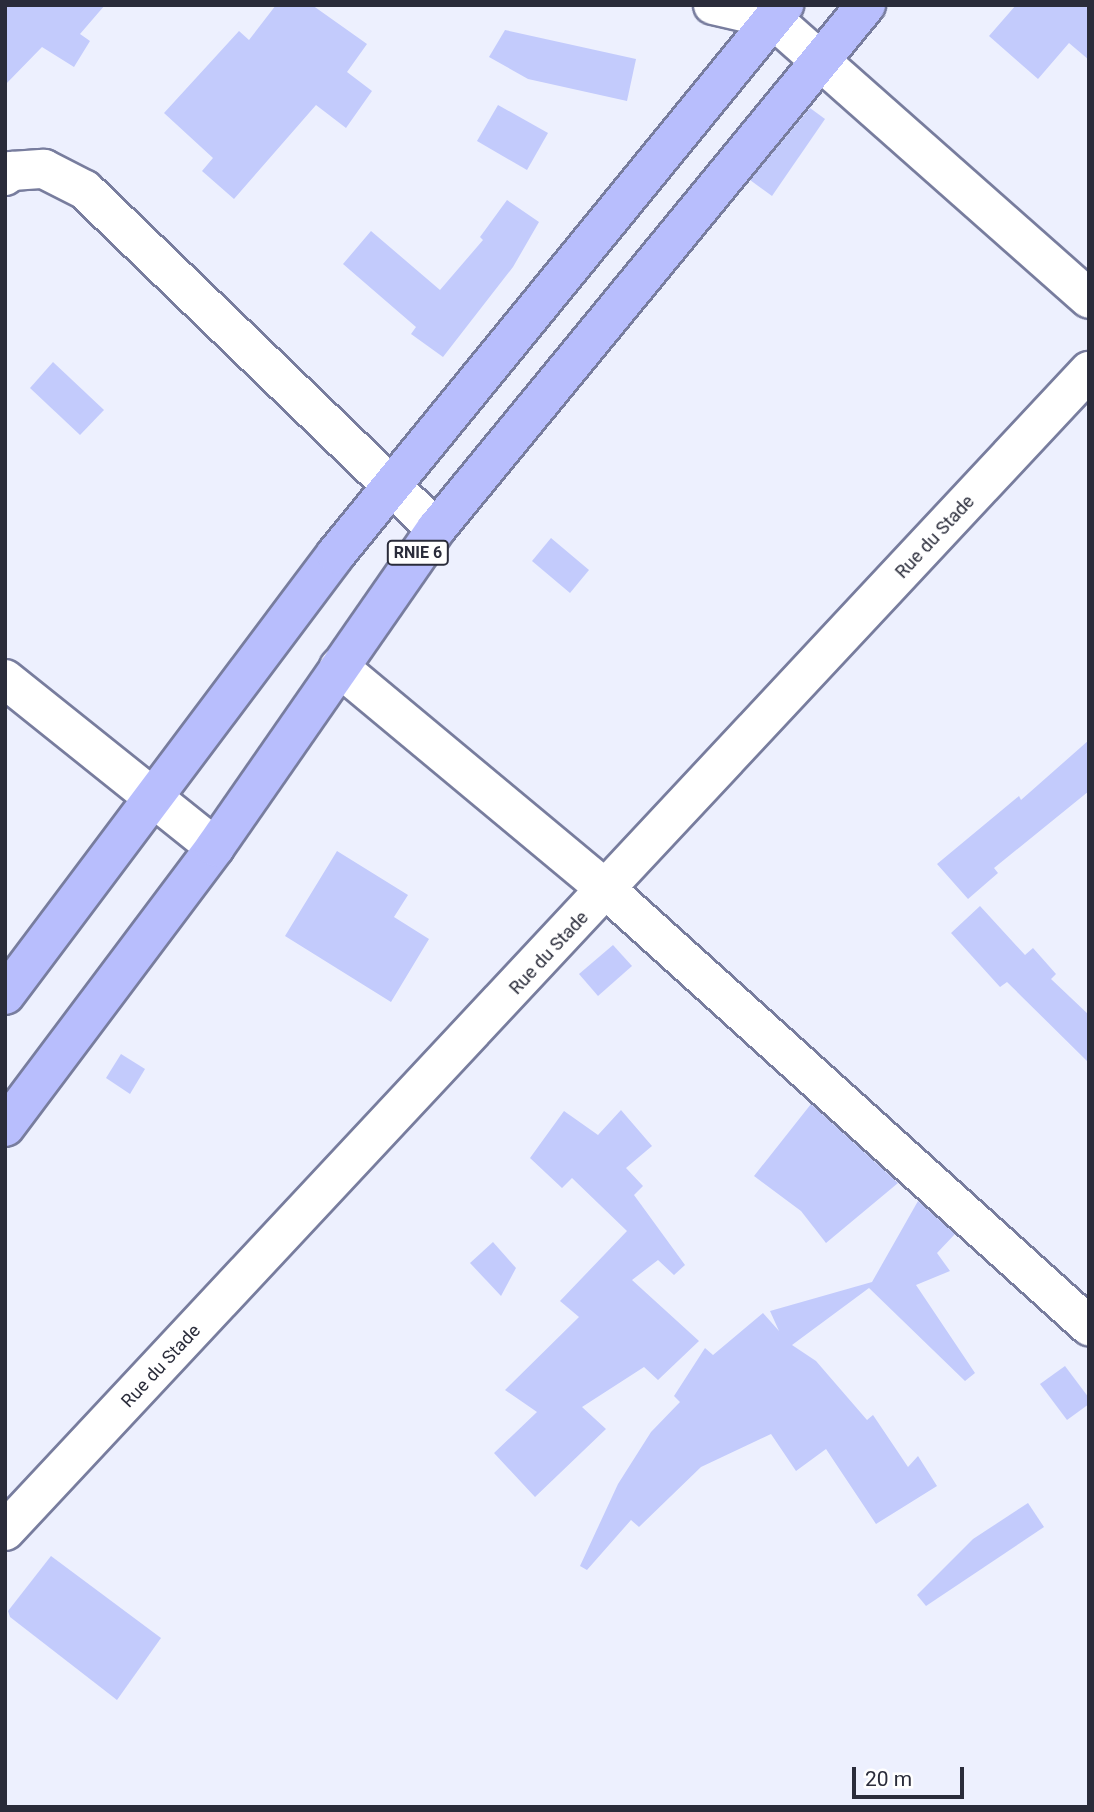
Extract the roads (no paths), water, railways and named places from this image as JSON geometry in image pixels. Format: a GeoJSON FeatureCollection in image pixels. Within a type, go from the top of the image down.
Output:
{"type":"FeatureCollection","features":[{"type":"Feature","properties":{"kind":"main road","name":"RNIE 6"},"geometry":{"type":"LineString","coordinates":[[5,1127],[215,848],[436,528],[866,5]]}},
{"type":"Feature","properties":{"kind":"main road"},"geometry":{"type":"LineString","coordinates":[[5,995],[152,796],[394,483],[779,12]]}},
{"type":"Feature","properties":{"kind":"street"},"geometry":{"type":"LineString","coordinates":[[713,5],[779,12],[820,59],[1089,299]]}},
{"type":"Feature","properties":{"kind":"street"},"geometry":{"type":"LineString","coordinates":[[5,176],[12,171],[44,169],[86,190],[394,483],[436,528]]}},
{"type":"Feature","properties":{"kind":"street","name":"Rue du Stade"},"geometry":{"type":"LineString","coordinates":[[5,1531],[608,891],[1089,371]]}},
{"type":"Feature","properties":{"kind":"street"},"geometry":{"type":"LineString","coordinates":[[339,667],[608,891],[1089,1326]]}},
{"type":"Feature","properties":{"kind":"street"},"geometry":{"type":"LineString","coordinates":[[5,679],[215,848]]}}]}
